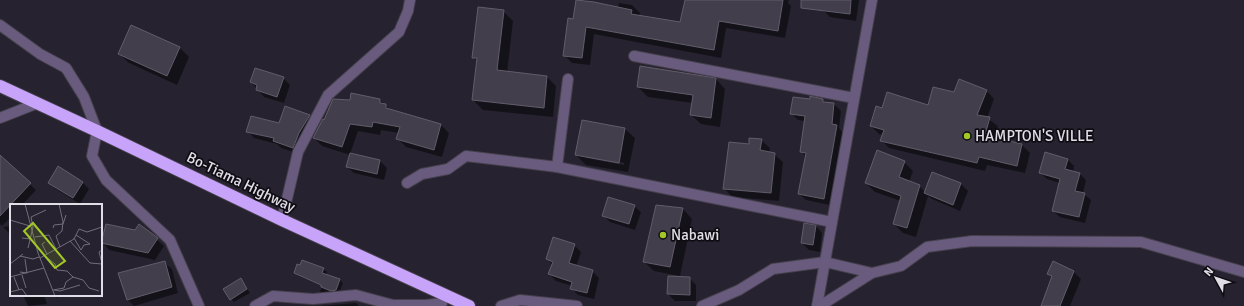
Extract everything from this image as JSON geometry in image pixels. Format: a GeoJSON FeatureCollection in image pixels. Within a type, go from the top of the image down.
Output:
{"type":"FeatureCollection","features":[{"type":"Feature","properties":{"kind":"highway","name":"Bo-Tiama Highway"},"geometry":{"type":"LineString","coordinates":[[0,86],[282,220],[443,301],[469,306]]}},
{"type":"Feature","properties":{"kind":"street"},"geometry":{"type":"LineString","coordinates":[[282,220],[298,152],[328,95],[399,32],[408,11],[410,0]]}},
{"type":"Feature","properties":{"kind":"street"},"geometry":{"type":"LineString","coordinates":[[818,306],[872,0]]}},
{"type":"Feature","properties":{"kind":"street"},"geometry":{"type":"LineString","coordinates":[[0,25],[40,54],[66,68],[84,97],[97,131],[92,156],[106,180],[170,240],[199,306]]}},
{"type":"Feature","properties":{"kind":"street"},"geometry":{"type":"LineString","coordinates":[[634,56],[854,98]]}},
{"type":"Feature","properties":{"kind":"street"},"geometry":{"type":"LineString","coordinates":[[557,167],[568,79]]}},
{"type":"Feature","properties":{"kind":"street"},"geometry":{"type":"LineString","coordinates":[[0,118],[38,103]]}},
{"type":"Feature","properties":{"kind":"street"},"geometry":{"type":"LineString","coordinates":[[407,183],[422,174],[448,170],[466,156],[557,167],[832,222]]}},
{"type":"Feature","properties":{"kind":"street"},"geometry":{"type":"LineString","coordinates":[[818,306],[872,273],[901,266],[927,247],[972,241],[1141,242],[1244,272]]}},
{"type":"Feature","properties":{"kind":"street"},"geometry":{"type":"LineString","coordinates":[[702,306],[739,290],[773,269],[825,262],[872,273]]}},
{"type":"Feature","properties":{"kind":"street"},"geometry":{"type":"LineString","coordinates":[[255,306],[273,296],[313,299],[356,295],[394,305],[426,306],[443,301]]}},
{"type":"Feature","properties":{"kind":"street"},"geometry":{"type":"LineString","coordinates":[[501,306],[520,300],[576,306]]}},
{"type":"Feature","properties":{"kind":"building"},"geometry":{"type":"Polygon","coordinates":[[[576,0],[632,10],[631,14],[680,22],[685,0],[783,0],[778,31],[719,21],[714,50],[586,27],[582,58],[563,56],[568,18],[573,19],[576,0]]]}},
{"type":"Feature","properties":{"kind":"building"},"geometry":{"type":"Polygon","coordinates":[[[801,0],[851,0],[850,14],[801,8],[801,0]]]}},
{"type":"Feature","properties":{"kind":"building"},"geometry":{"type":"Polygon","coordinates":[[[478,7],[504,10],[497,70],[547,76],[544,108],[472,100],[477,58],[472,58],[478,7]]]}},
{"type":"Feature","properties":{"kind":"building"},"geometry":{"type":"Polygon","coordinates":[[[131,25],[180,47],[167,76],[118,54],[131,25]]]}},
{"type":"Feature","properties":{"kind":"building"},"geometry":{"type":"Polygon","coordinates":[[[640,66],[716,78],[711,118],[690,115],[693,95],[637,87],[640,66]]]}},
{"type":"Feature","properties":{"kind":"building"},"geometry":{"type":"Polygon","coordinates":[[[255,68],[284,77],[277,97],[256,90],[257,85],[250,82],[255,68]]]}},
{"type":"Feature","properties":{"kind":"building"},"geometry":{"type":"Polygon","coordinates":[[[959,79],[987,90],[977,115],[990,117],[985,135],[1022,144],[1017,166],[979,157],[977,163],[880,141],[884,130],[870,126],[876,106],[882,108],[887,92],[928,105],[933,87],[954,92],[959,79]]]}},
{"type":"Feature","properties":{"kind":"building"},"geometry":{"type":"Polygon","coordinates":[[[351,93],[380,99],[380,103],[386,104],[386,108],[441,124],[434,150],[396,139],[400,127],[373,122],[372,127],[350,124],[342,147],[313,138],[323,119],[324,120],[333,99],[350,100],[351,93]]]}},
{"type":"Feature","properties":{"kind":"building"},"geometry":{"type":"Polygon","coordinates":[[[810,96],[823,99],[823,102],[834,103],[832,124],[837,125],[824,199],[798,194],[806,153],[800,152],[805,116],[790,114],[793,97],[810,99],[810,96]]]}},
{"type":"Feature","properties":{"kind":"building"},"geometry":{"type":"Polygon","coordinates":[[[285,106],[310,115],[299,133],[293,148],[273,141],[274,138],[246,132],[251,116],[279,123],[285,106]]]}},
{"type":"Feature","properties":{"kind":"building"},"geometry":{"type":"Polygon","coordinates":[[[582,120],[625,128],[619,163],[575,155],[582,120]]]}},
{"type":"Feature","properties":{"kind":"building"},"geometry":{"type":"Polygon","coordinates":[[[749,138],[762,139],[760,150],[775,153],[771,193],[723,189],[729,142],[749,144],[749,138]]]}},
{"type":"Feature","properties":{"kind":"building"},"geometry":{"type":"Polygon","coordinates":[[[877,150],[905,161],[899,177],[920,185],[907,228],[893,224],[901,196],[865,183],[877,150]]]}},
{"type":"Feature","properties":{"kind":"building"},"geometry":{"type":"Polygon","coordinates":[[[1045,152],[1068,159],[1065,169],[1080,173],[1075,191],[1085,193],[1079,217],[1052,211],[1060,179],[1039,173],[1045,152]]]}},
{"type":"Feature","properties":{"kind":"building"},"geometry":{"type":"Polygon","coordinates":[[[350,153],[380,160],[377,174],[346,167],[350,153]]]}},
{"type":"Feature","properties":{"kind":"building"},"geometry":{"type":"Polygon","coordinates":[[[0,155],[31,183],[0,216],[0,155]]]}},
{"type":"Feature","properties":{"kind":"building"},"geometry":{"type":"Polygon","coordinates":[[[58,166],[83,182],[73,198],[48,183],[58,166]]]}},
{"type":"Feature","properties":{"kind":"building"},"geometry":{"type":"Polygon","coordinates":[[[932,172],[961,183],[953,205],[924,193],[932,172]]]}},
{"type":"Feature","properties":{"kind":"building"},"geometry":{"type":"Polygon","coordinates":[[[608,197],[635,205],[629,224],[602,216],[608,197]]]}},
{"type":"Feature","properties":{"kind":"building","name":"Nabawi"},"geometry":{"type":"Polygon","coordinates":[[[656,205],[683,208],[670,267],[643,262],[656,205]]]}},
{"type":"Feature","properties":{"kind":"building"},"geometry":{"type":"Polygon","coordinates":[[[804,223],[816,225],[813,245],[801,243],[804,223]]]}},
{"type":"Feature","properties":{"kind":"building"},"geometry":{"type":"Polygon","coordinates":[[[106,224],[135,230],[139,224],[158,238],[148,253],[102,243],[106,224]]]}},
{"type":"Feature","properties":{"kind":"building"},"geometry":{"type":"Polygon","coordinates":[[[553,237],[575,244],[569,263],[593,270],[587,293],[570,289],[572,282],[548,274],[553,262],[546,259],[553,237]]]}},
{"type":"Feature","properties":{"kind":"building"},"geometry":{"type":"Polygon","coordinates":[[[302,260],[324,268],[322,273],[340,279],[336,290],[331,291],[321,287],[321,285],[294,273],[297,264],[300,265],[302,260]]]}},
{"type":"Feature","properties":{"kind":"building"},"geometry":{"type":"Polygon","coordinates":[[[165,261],[172,287],[127,300],[118,273],[165,261]]]}},
{"type":"Feature","properties":{"kind":"building"},"geometry":{"type":"Polygon","coordinates":[[[1053,261],[1074,271],[1060,306],[1041,306],[1052,276],[1047,274],[1053,261]]]}},
{"type":"Feature","properties":{"kind":"building"},"geometry":{"type":"Polygon","coordinates":[[[668,276],[690,277],[690,295],[667,294],[668,276]]]}},
{"type":"Feature","properties":{"kind":"building"},"geometry":{"type":"Polygon","coordinates":[[[241,278],[247,289],[230,300],[223,289],[241,278]]]}},
{"type":"Feature","properties":{"kind":"place","name":"HAMPTON'S VILLE"},"geometry":{"type":"Point","coordinates":[967,136]}},
{"type":"Feature","properties":{"kind":"place","name":"Nabawi"},"geometry":{"type":"Point","coordinates":[663,235]}}]}
